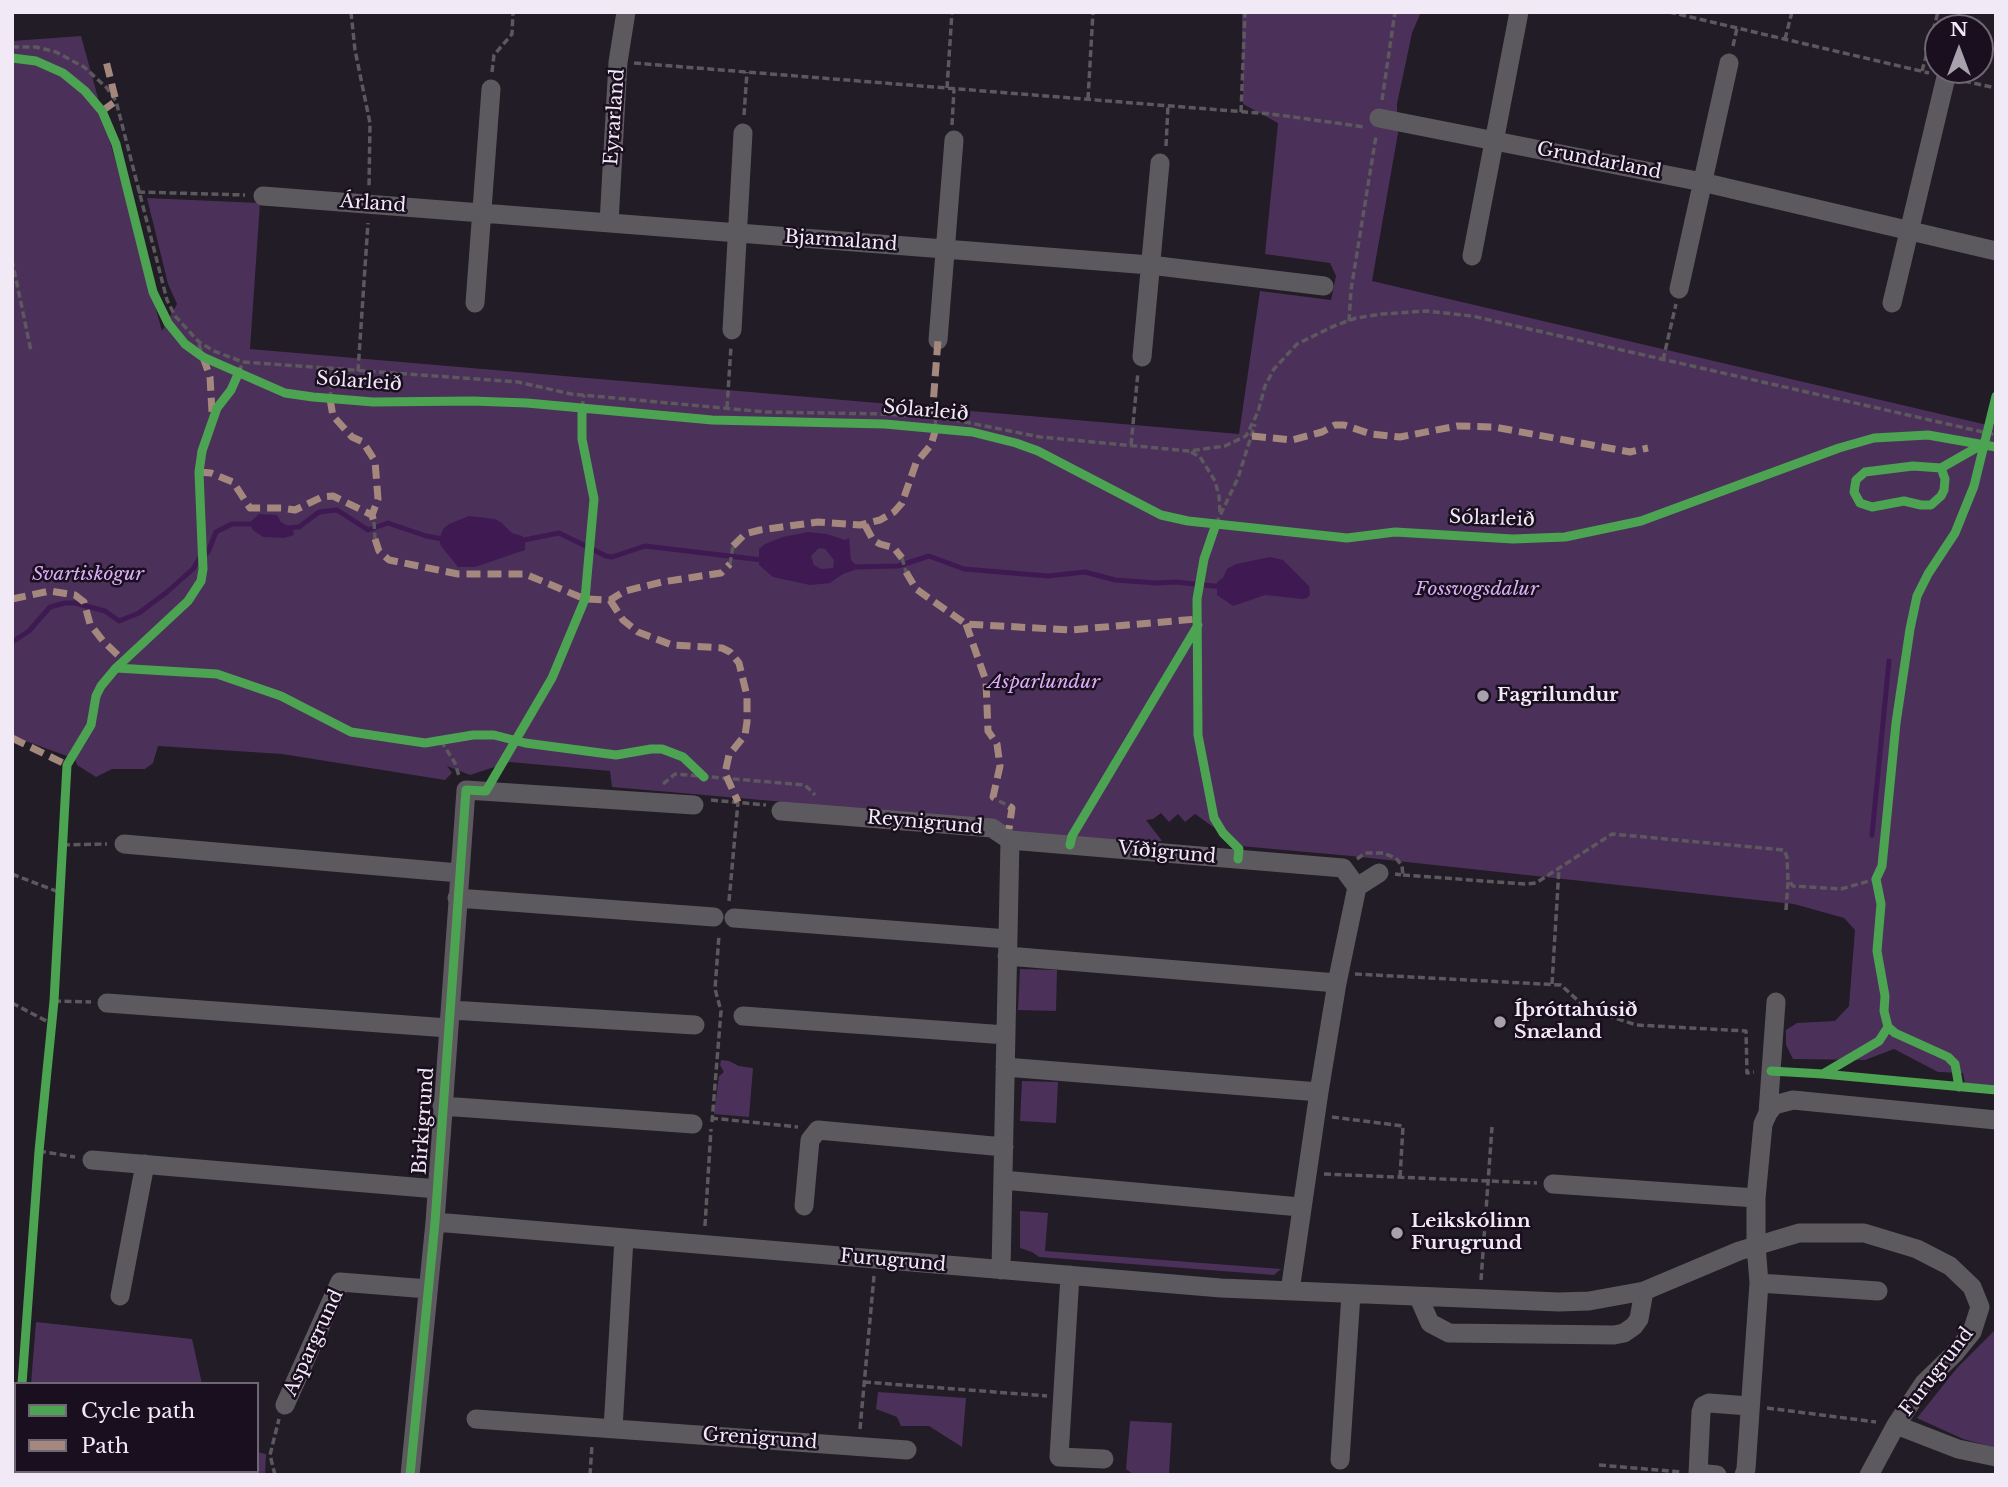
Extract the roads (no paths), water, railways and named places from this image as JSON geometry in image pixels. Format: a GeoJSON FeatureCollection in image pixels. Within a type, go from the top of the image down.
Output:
{"type":"FeatureCollection","features":[{"type":"Feature","properties":{"kind":"street","name":"Eyrarland"},"geometry":{"type":"LineString","coordinates":[[608,223],[618,62],[626,12]]}},
{"type":"Feature","properties":{"kind":"street"},"geometry":{"type":"LineString","coordinates":[[1472,256],[1519,12]]}},
{"type":"Feature","properties":{"kind":"street"},"geometry":{"type":"LineString","coordinates":[[1679,289],[1729,63]]}},
{"type":"Feature","properties":{"kind":"street"},"geometry":{"type":"LineString","coordinates":[[1892,303],[1944,84]]}},
{"type":"Feature","properties":{"kind":"street"},"geometry":{"type":"LineString","coordinates":[[475,303],[491,89]]}},
{"type":"Feature","properties":{"kind":"street","name":"Grundarland"},"geometry":{"type":"LineString","coordinates":[[1379,118],[1702,182],[1996,251]]}},
{"type":"Feature","properties":{"kind":"street"},"geometry":{"type":"LineString","coordinates":[[732,330],[743,133]]}},
{"type":"Feature","properties":{"kind":"street"},"geometry":{"type":"LineString","coordinates":[[938,340],[954,139]]}},
{"type":"Feature","properties":{"kind":"street"},"geometry":{"type":"LineString","coordinates":[[1142,357],[1160,163]]}},
{"type":"Feature","properties":{"kind":"street","name":"Árland"},"geometry":{"type":"LineString","coordinates":[[264,196],[608,223]]}},
{"type":"Feature","properties":{"kind":"street","name":"Bjarmaland"},"geometry":{"type":"LineString","coordinates":[[608,223],[1150,265],[1324,286]]}},
{"type":"Feature","properties":{"kind":"street","name":"Birkigrund"},"geometry":{"type":"LineString","coordinates":[[410,1475],[435,1222],[466,790],[694,805]]}},
{"type":"Feature","properties":{"kind":"street","name":"Reynigrund"},"geometry":{"type":"LineString","coordinates":[[780,811],[992,828],[1010,840],[1001,1270]]}},
{"type":"Feature","properties":{"kind":"street","name":"Víðigrund"},"geometry":{"type":"LineString","coordinates":[[1010,840],[1343,868],[1357,887]]}},
{"type":"Feature","properties":{"kind":"street"},"geometry":{"type":"LineString","coordinates":[[124,844],[458,873]]}},
{"type":"Feature","properties":{"kind":"street"},"geometry":{"type":"LineString","coordinates":[[1290,1291],[1315,1115],[1338,978],[1357,887],[1379,873]]}},
{"type":"Feature","properties":{"kind":"street"},"geometry":{"type":"LineString","coordinates":[[457,898],[725,916],[1007,948],[1338,978]]}},
{"type":"Feature","properties":{"kind":"street"},"geometry":{"type":"LineString","coordinates":[[1768,1113],[1776,1002]]}},
{"type":"Feature","properties":{"kind":"street"},"geometry":{"type":"LineString","coordinates":[[107,1003],[449,1019],[695,1025]]}},
{"type":"Feature","properties":{"kind":"street"},"geometry":{"type":"LineString","coordinates":[[743,1016],[1006,1035]]}},
{"type":"Feature","properties":{"kind":"street"},"geometry":{"type":"LineString","coordinates":[[1005,1067],[1319,1092]]}},
{"type":"Feature","properties":{"kind":"street"},"geometry":{"type":"LineString","coordinates":[[1744,1475],[1759,1283],[1756,1198],[1763,1124],[1768,1113],[1774,1105],[1793,1100],[1996,1120]]}},
{"type":"Feature","properties":{"kind":"street","name":"Birkigrund"},"geometry":{"type":"LineString","coordinates":[[443,1105],[693,1124]]}},
{"type":"Feature","properties":{"kind":"street"},"geometry":{"type":"LineString","coordinates":[[804,1206],[810,1140],[818,1130],[1004,1147]]}},
{"type":"Feature","properties":{"kind":"street","name":"Birkigrund"},"geometry":{"type":"LineString","coordinates":[[92,1160],[437,1189]]}},
{"type":"Feature","properties":{"kind":"street"},"geometry":{"type":"LineString","coordinates":[[120,1296],[145,1164]]}},
{"type":"Feature","properties":{"kind":"street"},"geometry":{"type":"LineString","coordinates":[[1003,1180],[1300,1207]]}},
{"type":"Feature","properties":{"kind":"street"},"geometry":{"type":"LineString","coordinates":[[1553,1184],[1756,1198]]}},
{"type":"Feature","properties":{"kind":"street","name":"Furugrund"},"geometry":{"type":"LineString","coordinates":[[435,1222],[1221,1288],[1419,1298],[1589,1301],[1644,1291],[1756,1245],[1799,1233],[1864,1233],[1928,1254],[1950,1266],[1972,1287],[1980,1307],[1972,1332],[1924,1383],[1896,1425],[1869,1475]]}},
{"type":"Feature","properties":{"kind":"street"},"geometry":{"type":"LineString","coordinates":[[603,1428],[624,1238]]}},
{"type":"Feature","properties":{"kind":"street"},"geometry":{"type":"LineString","coordinates":[[1070,1275],[1059,1457],[1104,1459]]}},
{"type":"Feature","properties":{"kind":"street","name":"Aspargrund"},"geometry":{"type":"LineString","coordinates":[[285,1405],[340,1282],[428,1289]]}},
{"type":"Feature","properties":{"kind":"street"},"geometry":{"type":"LineString","coordinates":[[1759,1283],[1878,1291]]}},
{"type":"Feature","properties":{"kind":"street"},"geometry":{"type":"LineString","coordinates":[[1419,1298],[1430,1323],[1449,1333],[1614,1335],[1624,1333],[1639,1319],[1644,1291]]}},
{"type":"Feature","properties":{"kind":"street"},"geometry":{"type":"LineString","coordinates":[[1340,1460],[1351,1294]]}},
{"type":"Feature","properties":{"kind":"street"},"geometry":{"type":"LineString","coordinates":[[1707,1474],[1701,1412],[1703,1406],[1709,1403],[1749,1406]]}},
{"type":"Feature","properties":{"kind":"street","name":"Grenigrund"},"geometry":{"type":"LineString","coordinates":[[476,1419],[907,1450]]}},
{"type":"Feature","properties":{"kind":"street"},"geometry":{"type":"LineString","coordinates":[[1896,1425],[1958,1449],[1996,1457]]}},
{"type":"Feature","properties":{"kind":"waterway"},"geometry":{"type":"LineString","coordinates":[[287,528],[299,527],[319,512],[337,510],[368,530],[388,523],[443,539]]}},
{"type":"Feature","properties":{"kind":"waterway"},"geometry":{"type":"LineString","coordinates":[[12,642],[29,631],[50,607],[65,603],[105,611],[119,621],[139,613],[193,569],[199,559],[208,552],[216,532],[232,524],[256,524]]}},
{"type":"Feature","properties":{"kind":"waterway"},"geometry":{"type":"LineString","coordinates":[[519,541],[559,533],[612,557],[645,546],[762,560]]}},
{"type":"Feature","properties":{"kind":"waterway"},"geometry":{"type":"LineString","coordinates":[[851,567],[898,566],[929,556],[964,569],[1048,576],[1085,572],[1115,580],[1223,587]]}},
{"type":"Feature","properties":{"kind":"waterway"},"geometry":{"type":"LineString","coordinates":[[1872,835],[1889,661]]}},
{"type":"Feature","properties":{"kind":"place","name":"Fagrilundur"},"geometry":{"type":"Point","coordinates":[1483,696]}},
{"type":"Feature","properties":{"kind":"place","name":"Íþróttahúsið Snæland"},"geometry":{"type":"Point","coordinates":[1500,1022]}},
{"type":"Feature","properties":{"kind":"place","name":"Leikskólinn Furugrund"},"geometry":{"type":"Point","coordinates":[1397,1233]}},
{"type":"Feature","properties":{"kind":"park label","name":"Svartiskógur"},"geometry":{"type":"Point","coordinates":[88,575]}},
{"type":"Feature","properties":{"kind":"park label","name":"Fossvogsdalur"},"geometry":{"type":"Point","coordinates":[1477,590]}},
{"type":"Feature","properties":{"kind":"park label","name":"Asparlundur"},"geometry":{"type":"Point","coordinates":[1044,683]}}]}
